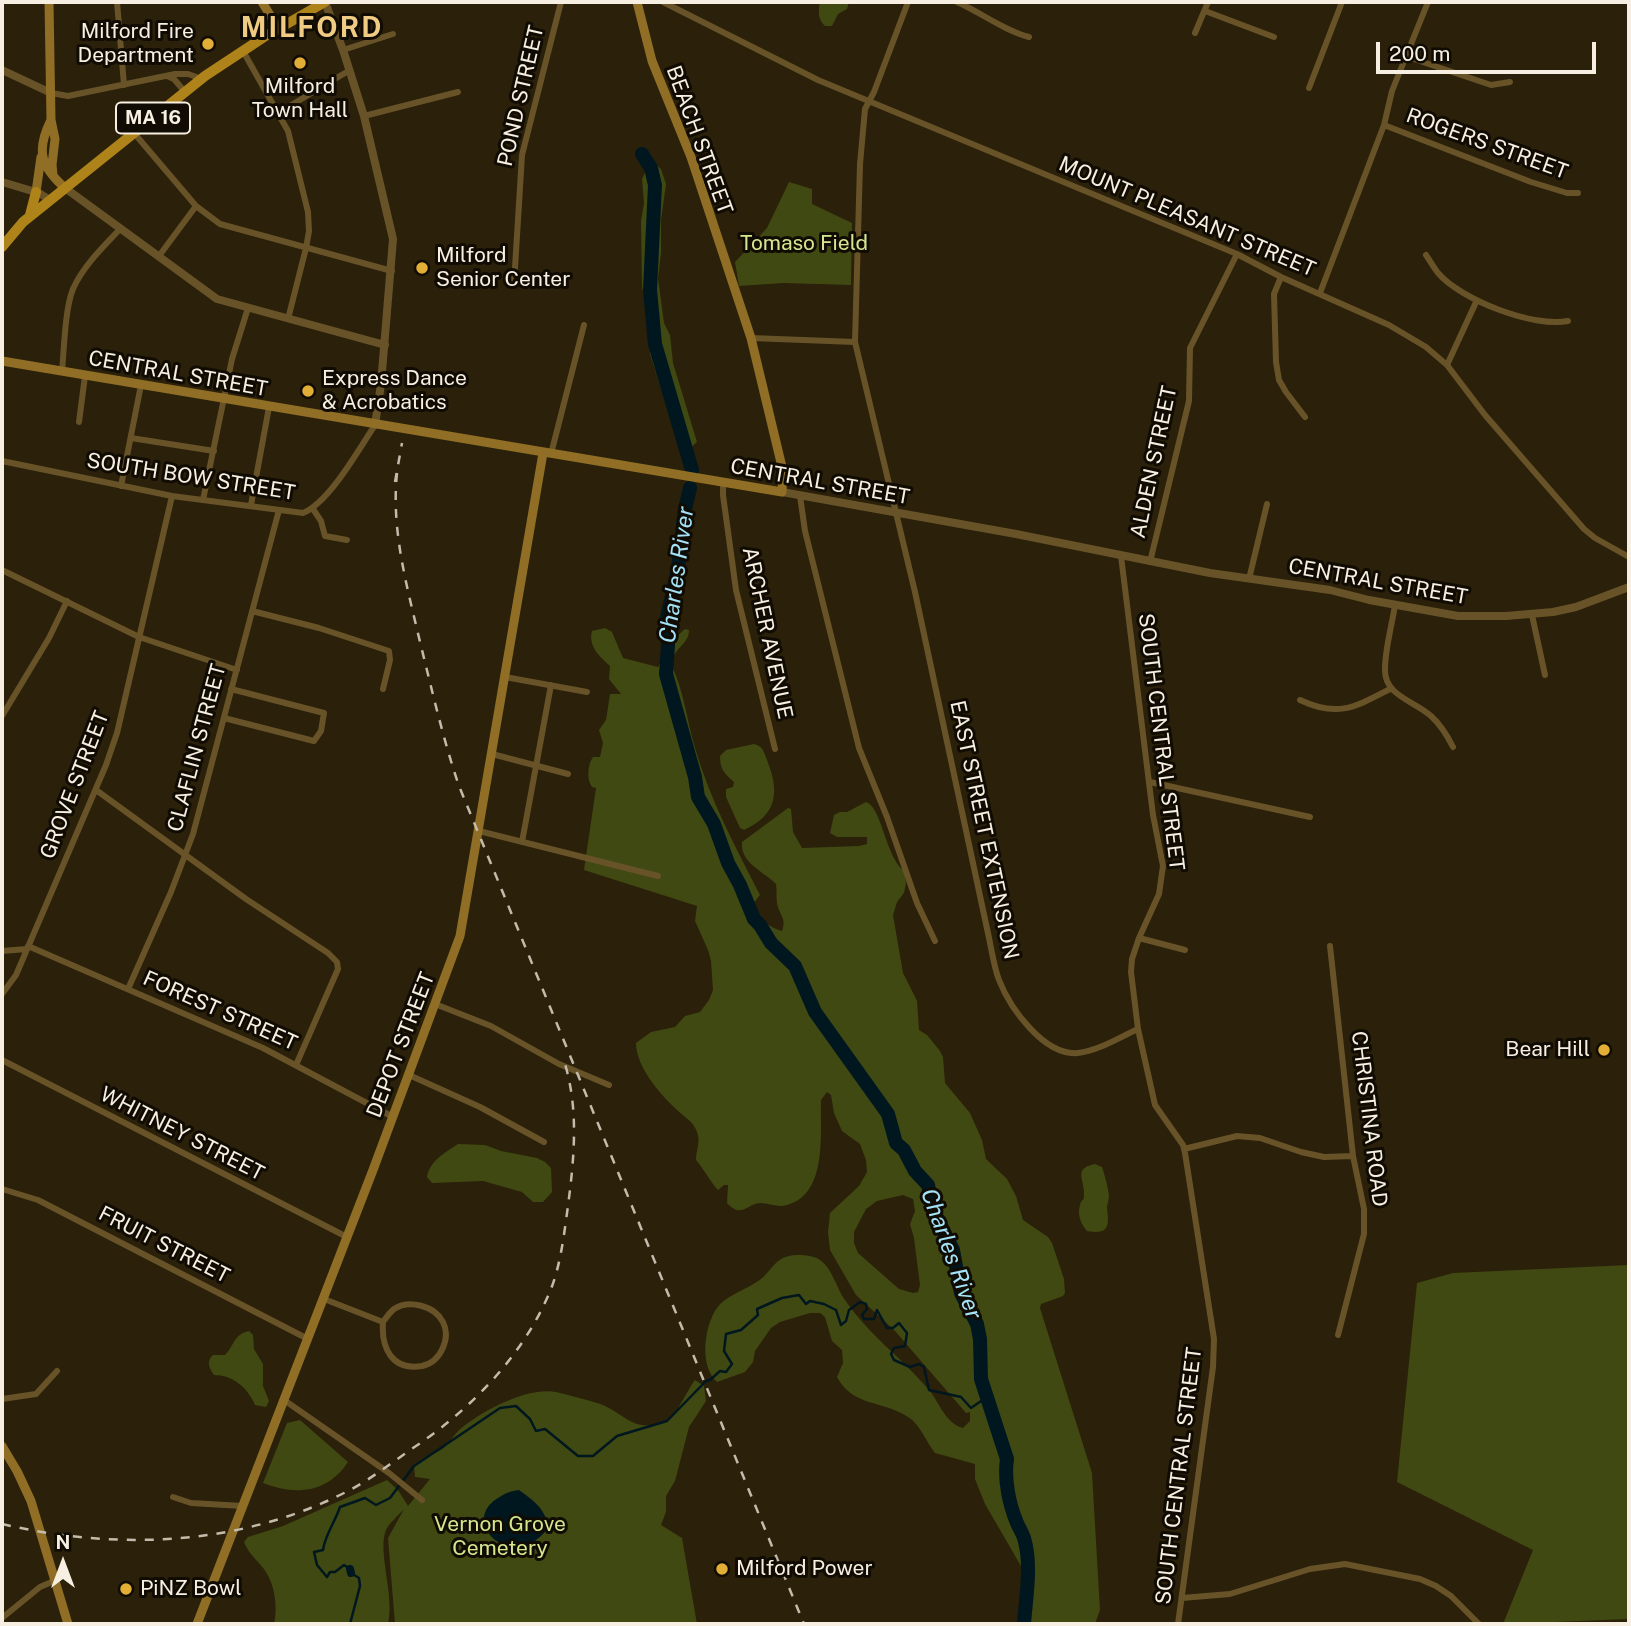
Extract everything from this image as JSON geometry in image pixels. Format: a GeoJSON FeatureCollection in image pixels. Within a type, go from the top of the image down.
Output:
{"type":"FeatureCollection","features":[{"type":"Feature","properties":{"kind":"main road"},"geometry":{"type":"LineString","coordinates":[[49,2],[51,120],[55,139],[53,175]]}},
{"type":"Feature","properties":{"kind":"main road"},"geometry":{"type":"LineString","coordinates":[[262,2],[278,28]]}},
{"type":"Feature","properties":{"kind":"main road","name":"MA 16"},"geometry":{"type":"LineString","coordinates":[[2,247],[30,216],[202,79],[278,28],[325,2]]}},
{"type":"Feature","properties":{"kind":"main road","name":"BEACH STREET"},"geometry":{"type":"LineString","coordinates":[[637,2],[652,61],[687,144],[751,338],[783,471],[782,492]]}},
{"type":"Feature","properties":{"kind":"main road"},"geometry":{"type":"LineString","coordinates":[[30,216],[46,132],[51,120]]}},
{"type":"Feature","properties":{"kind":"main road"},"geometry":{"type":"LineString","coordinates":[[42,151],[43,164],[65,188]]}},
{"type":"Feature","properties":{"kind":"main road","name":"CENTRAL STREET"},"geometry":{"type":"LineString","coordinates":[[2,361],[782,492]]}},
{"type":"Feature","properties":{"kind":"main road","name":"DEPOT STREET"},"geometry":{"type":"LineString","coordinates":[[197,1624],[324,1299],[462,930],[547,453]]}},
{"type":"Feature","properties":{"kind":"main road"},"geometry":{"type":"LineString","coordinates":[[2,1446],[31,1501],[67,1621]]}},
{"type":"Feature","properties":{"kind":"street"},"geometry":{"type":"LineString","coordinates":[[117,2],[124,85]]}},
{"type":"Feature","properties":{"kind":"street"},"geometry":{"type":"LineString","coordinates":[[325,2],[364,116],[393,239],[385,345],[375,425]]}},
{"type":"Feature","properties":{"kind":"street","name":"POND STREET"},"geometry":{"type":"LineString","coordinates":[[514,284],[522,155],[561,2]]}},
{"type":"Feature","properties":{"kind":"street","name":"MOUNT PLEASANT STREET"},"geometry":{"type":"LineString","coordinates":[[663,2],[795,69],[1237,254],[1409,335],[1447,365],[1485,415],[1577,522],[1595,538],[1629,557]]}},
{"type":"Feature","properties":{"kind":"street","name":"EAST STREET EXTENSION"},"geometry":{"type":"LineString","coordinates":[[908,2],[878,83],[865,109],[860,164],[855,342],[942,717],[998,977],[1005,993],[1035,1033],[1054,1049],[1080,1053],[1138,1029]]}},
{"type":"Feature","properties":{"kind":"street"},"geometry":{"type":"LineString","coordinates":[[957,2],[1009,32],[1029,37]]}},
{"type":"Feature","properties":{"kind":"street"},"geometry":{"type":"LineString","coordinates":[[1195,33],[1208,2]]}},
{"type":"Feature","properties":{"kind":"street"},"geometry":{"type":"LineString","coordinates":[[1309,88],[1342,2]]}},
{"type":"Feature","properties":{"kind":"street"},"geometry":{"type":"LineString","coordinates":[[1320,293],[1384,125],[1392,91],[1428,2]]}},
{"type":"Feature","properties":{"kind":"street"},"geometry":{"type":"LineString","coordinates":[[1205,11],[1274,37]]}},
{"type":"Feature","properties":{"kind":"street"},"geometry":{"type":"LineString","coordinates":[[343,50],[393,34]]}},
{"type":"Feature","properties":{"kind":"street"},"geometry":{"type":"LineString","coordinates":[[243,51],[288,131],[308,212],[306,248],[288,319]]}},
{"type":"Feature","properties":{"kind":"street"},"geometry":{"type":"LineString","coordinates":[[1405,56],[1491,85],[1510,82]]}},
{"type":"Feature","properties":{"kind":"street"},"geometry":{"type":"LineString","coordinates":[[2,70],[51,93],[68,96],[165,76],[183,74],[202,79]]}},
{"type":"Feature","properties":{"kind":"street"},"geometry":{"type":"LineString","coordinates":[[278,113],[350,70]]}},
{"type":"Feature","properties":{"kind":"street"},"geometry":{"type":"LineString","coordinates":[[165,76],[174,79],[185,92]]}},
{"type":"Feature","properties":{"kind":"street"},"geometry":{"type":"LineString","coordinates":[[364,116],[458,92]]}},
{"type":"Feature","properties":{"kind":"street","name":"ROGERS STREET"},"geometry":{"type":"LineString","coordinates":[[1384,125],[1531,182],[1567,193],[1578,193]]}},
{"type":"Feature","properties":{"kind":"street"},"geometry":{"type":"LineString","coordinates":[[134,133],[196,206],[225,227],[392,271]]}},
{"type":"Feature","properties":{"kind":"street"},"geometry":{"type":"LineString","coordinates":[[2,183],[36,192],[50,200]]}},
{"type":"Feature","properties":{"kind":"street"},"geometry":{"type":"LineString","coordinates":[[65,188],[217,299],[385,345]]}},
{"type":"Feature","properties":{"kind":"street"},"geometry":{"type":"LineString","coordinates":[[159,256],[196,206]]}},
{"type":"Feature","properties":{"kind":"street"},"geometry":{"type":"LineString","coordinates":[[62,372],[73,289],[94,257],[121,228]]}},
{"type":"Feature","properties":{"kind":"street","name":"ALDEN STREET"},"geometry":{"type":"LineString","coordinates":[[1150,562],[1189,401],[1190,348],[1237,254]]}},
{"type":"Feature","properties":{"kind":"street"},"geometry":{"type":"LineString","coordinates":[[1426,256],[1439,275],[1477,300],[1531,320],[1557,323],[1568,321]]}},
{"type":"Feature","properties":{"kind":"street"},"geometry":{"type":"LineString","coordinates":[[1282,277],[1274,293],[1276,362],[1279,380],[1305,417]]}},
{"type":"Feature","properties":{"kind":"street"},"geometry":{"type":"LineString","coordinates":[[1447,365],[1477,300]]}},
{"type":"Feature","properties":{"kind":"street"},"geometry":{"type":"LineString","coordinates":[[203,500],[232,359],[248,308]]}},
{"type":"Feature","properties":{"kind":"street"},"geometry":{"type":"LineString","coordinates":[[547,453],[584,325]]}},
{"type":"Feature","properties":{"kind":"street"},"geometry":{"type":"LineString","coordinates":[[751,338],[855,342]]}},
{"type":"Feature","properties":{"kind":"street"},"geometry":{"type":"LineString","coordinates":[[79,422],[85,376]]}},
{"type":"Feature","properties":{"kind":"street"},"geometry":{"type":"LineString","coordinates":[[121,486],[141,385]]}},
{"type":"Feature","properties":{"kind":"street"},"geometry":{"type":"LineString","coordinates":[[251,505],[269,407]]}},
{"type":"Feature","properties":{"kind":"street","name":"SOUTH BOW STREET"},"geometry":{"type":"LineString","coordinates":[[2,461],[172,496],[303,513],[313,509],[326,496],[375,425]]}},
{"type":"Feature","properties":{"kind":"street"},"geometry":{"type":"LineString","coordinates":[[131,438],[214,451]]}},
{"type":"Feature","properties":{"kind":"street","name":"ARCHER AVENUE"},"geometry":{"type":"LineString","coordinates":[[723,483],[736,590],[775,749]]}},
{"type":"Feature","properties":{"kind":"street","name":"CENTRAL STREET"},"geometry":{"type":"LineString","coordinates":[[782,492],[1016,534],[1150,562],[1330,590],[1458,616],[1532,615],[1576,607],[1629,587]]}},
{"type":"Feature","properties":{"kind":"street","name":"GROVE STREET"},"geometry":{"type":"LineString","coordinates":[[2,994],[15,976],[28,948],[96,790],[117,733],[172,496]]}},
{"type":"Feature","properties":{"kind":"street"},"geometry":{"type":"LineString","coordinates":[[800,496],[805,531],[859,748],[917,903],[936,940]]}},
{"type":"Feature","properties":{"kind":"street"},"geometry":{"type":"LineString","coordinates":[[1249,579],[1267,504]]}},
{"type":"Feature","properties":{"kind":"street"},"geometry":{"type":"LineString","coordinates":[[313,509],[321,521],[325,536],[347,540]]}},
{"type":"Feature","properties":{"kind":"street","name":"CLAFLIN STREET"},"geometry":{"type":"LineString","coordinates":[[128,989],[186,855],[279,510]]}},
{"type":"Feature","properties":{"kind":"street","name":"SOUTH CENTRAL STREET"},"geometry":{"type":"LineString","coordinates":[[1121,556],[1163,866],[1154,908],[1139,938],[1131,972],[1138,1029],[1155,1105],[1184,1149],[1213,1325],[1214,1350],[1178,1624]]}},
{"type":"Feature","properties":{"kind":"street"},"geometry":{"type":"LineString","coordinates":[[2,570],[139,637],[237,670]]}},
{"type":"Feature","properties":{"kind":"street"},"geometry":{"type":"LineString","coordinates":[[2,716],[49,638],[67,601]]}},
{"type":"Feature","properties":{"kind":"street"},"geometry":{"type":"LineString","coordinates":[[1395,605],[1384,670],[1390,689],[1428,713],[1441,726],[1453,747]]}},
{"type":"Feature","properties":{"kind":"street"},"geometry":{"type":"LineString","coordinates":[[252,611],[319,628],[389,651],[390,660],[383,689]]}},
{"type":"Feature","properties":{"kind":"street"},"geometry":{"type":"LineString","coordinates":[[1532,615],[1545,675]]}},
{"type":"Feature","properties":{"kind":"street"},"geometry":{"type":"LineString","coordinates":[[505,677],[587,692]]}},
{"type":"Feature","properties":{"kind":"street"},"geometry":{"type":"LineString","coordinates":[[522,842],[551,685]]}},
{"type":"Feature","properties":{"kind":"street"},"geometry":{"type":"LineString","coordinates":[[224,718],[314,741],[321,731],[324,713],[231,689]]}},
{"type":"Feature","properties":{"kind":"street"},"geometry":{"type":"LineString","coordinates":[[1300,700],[1314,706],[1341,710],[1356,706],[1390,689]]}},
{"type":"Feature","properties":{"kind":"street"},"geometry":{"type":"LineString","coordinates":[[492,754],[568,774]]}},
{"type":"Feature","properties":{"kind":"street"},"geometry":{"type":"LineString","coordinates":[[1150,782],[1310,817]]}},
{"type":"Feature","properties":{"kind":"street"},"geometry":{"type":"LineString","coordinates":[[96,790],[257,907],[328,953],[337,964],[338,969],[330,991],[296,1065]]}},
{"type":"Feature","properties":{"kind":"street"},"geometry":{"type":"LineString","coordinates":[[479,831],[658,876]]}},
{"type":"Feature","properties":{"kind":"street"},"geometry":{"type":"LineString","coordinates":[[1139,938],[1185,950]]}},
{"type":"Feature","properties":{"kind":"street","name":"CHRISTINA ROAD"},"geometry":{"type":"LineString","coordinates":[[1330,946],[1353,1156],[1364,1209],[1364,1234],[1338,1335]]}},
{"type":"Feature","properties":{"kind":"street","name":"FOREST STREET"},"geometry":{"type":"LineString","coordinates":[[2,951],[28,948],[128,989],[263,1048],[393,1117]]}},
{"type":"Feature","properties":{"kind":"street"},"geometry":{"type":"LineString","coordinates":[[435,1004],[491,1026],[555,1062],[609,1085]]}},
{"type":"Feature","properties":{"kind":"street","name":"WHITNEY STREET"},"geometry":{"type":"LineString","coordinates":[[2,1060],[347,1237]]}},
{"type":"Feature","properties":{"kind":"street"},"geometry":{"type":"LineString","coordinates":[[409,1075],[480,1107],[544,1142]]}},
{"type":"Feature","properties":{"kind":"street"},"geometry":{"type":"LineString","coordinates":[[1184,1149],[1237,1136],[1260,1138],[1324,1157],[1353,1156]]}},
{"type":"Feature","properties":{"kind":"street","name":"FRUIT STREET"},"geometry":{"type":"LineString","coordinates":[[2,1189],[38,1200],[308,1339]]}},
{"type":"Feature","properties":{"kind":"street"},"geometry":{"type":"LineString","coordinates":[[324,1299],[383,1322]]}},
{"type":"Feature","properties":{"kind":"street"},"geometry":{"type":"LineString","coordinates":[[401,1306],[427,1308],[443,1322],[443,1349],[436,1359],[423,1366],[400,1364],[387,1353],[382,1335],[383,1322],[393,1310],[401,1306]]}},
{"type":"Feature","properties":{"kind":"street"},"geometry":{"type":"LineString","coordinates":[[2,1399],[36,1394],[57,1371]]}},
{"type":"Feature","properties":{"kind":"street"},"geometry":{"type":"LineString","coordinates":[[284,1400],[422,1500]]}},
{"type":"Feature","properties":{"kind":"street"},"geometry":{"type":"LineString","coordinates":[[173,1497],[191,1503],[243,1506]]}},
{"type":"Feature","properties":{"kind":"street"},"geometry":{"type":"LineString","coordinates":[[1182,1598],[1230,1594],[1310,1569],[1345,1564],[1420,1579],[1451,1596],[1479,1624]]}},
{"type":"Feature","properties":{"kind":"street"},"geometry":{"type":"LineString","coordinates":[[2,1618],[40,1587],[54,1581]]}},
{"type":"Feature","properties":{"kind":"green space"},"geometry":{"type":"Polygon","coordinates":[[[820,2],[849,2],[847,9],[838,14],[832,26],[825,26],[819,15],[820,2]]]}},
{"type":"Feature","properties":{"kind":"green space"},"geometry":{"type":"Polygon","coordinates":[[[651,160],[661,169],[666,184],[658,278],[664,323],[670,335],[673,363],[697,442],[690,448],[698,473],[689,471],[686,467],[650,354],[642,287],[641,221],[644,203],[642,179],[651,160]]]}},
{"type":"Feature","properties":{"kind":"green space","name":"Tomaso Field"},"geometry":{"type":"Polygon","coordinates":[[[789,182],[812,189],[812,204],[852,223],[851,285],[783,283],[739,286],[735,262],[767,228],[789,182]]]}},
{"type":"Feature","properties":{"kind":"green space"},"geometry":{"type":"Polygon","coordinates":[[[605,628],[612,632],[623,658],[658,667],[661,662],[662,642],[675,638],[685,629],[689,630],[686,640],[674,655],[672,666],[708,786],[760,895],[752,905],[768,924],[782,931],[784,923],[777,903],[776,884],[748,861],[742,849],[742,842],[788,808],[791,809],[793,832],[802,848],[859,846],[867,844],[867,837],[837,837],[830,833],[834,815],[847,812],[866,802],[876,813],[892,855],[904,871],[904,893],[897,902],[893,915],[903,973],[917,1001],[919,1030],[927,1035],[940,1051],[945,1083],[970,1113],[982,1140],[986,1159],[1007,1179],[1016,1196],[1023,1220],[1048,1237],[1052,1243],[1064,1279],[1063,1296],[1041,1304],[1040,1308],[1092,1473],[1100,1610],[1095,1624],[1029,1624],[1032,1585],[985,1504],[975,1479],[975,1464],[935,1453],[908,1417],[851,1394],[837,1377],[843,1363],[842,1350],[832,1341],[825,1317],[820,1313],[810,1313],[780,1322],[771,1328],[745,1372],[717,1382],[711,1375],[705,1346],[709,1325],[722,1302],[761,1279],[780,1260],[792,1255],[810,1256],[824,1264],[854,1312],[929,1390],[952,1422],[963,1428],[970,1421],[970,1412],[966,1413],[895,1331],[856,1295],[830,1250],[830,1213],[859,1186],[867,1172],[860,1144],[842,1131],[834,1113],[831,1095],[827,1092],[821,1100],[819,1161],[816,1176],[809,1189],[800,1199],[787,1205],[760,1203],[737,1210],[727,1203],[728,1185],[718,1190],[696,1160],[699,1139],[693,1124],[662,1095],[644,1070],[636,1043],[651,1032],[675,1027],[685,1016],[700,1012],[713,990],[711,961],[695,921],[697,906],[584,870],[596,788],[590,784],[589,767],[593,757],[600,757],[603,743],[599,730],[606,720],[610,694],[621,694],[609,679],[610,666],[593,646],[592,631],[605,628]],[[903,1195],[877,1201],[866,1209],[854,1232],[854,1243],[858,1253],[899,1289],[913,1293],[918,1292],[920,1285],[910,1224],[915,1211],[913,1199],[903,1195]]]}},
{"type":"Feature","properties":{"kind":"green space"},"geometry":{"type":"Polygon","coordinates":[[[754,744],[765,754],[771,772],[774,782],[773,801],[763,817],[744,830],[740,828],[726,797],[726,789],[733,787],[734,782],[724,771],[720,756],[726,750],[754,744]]]}},
{"type":"Feature","properties":{"kind":"green space"},"geometry":{"type":"Polygon","coordinates":[[[458,1144],[485,1145],[545,1162],[551,1168],[552,1192],[543,1202],[533,1202],[522,1192],[483,1181],[432,1183],[427,1177],[431,1166],[458,1144]]]}},
{"type":"Feature","properties":{"kind":"green space"},"geometry":{"type":"Polygon","coordinates":[[[1095,1164],[1102,1167],[1109,1196],[1108,1224],[1104,1230],[1095,1232],[1087,1231],[1079,1212],[1084,1197],[1082,1172],[1095,1164]]]}},
{"type":"Feature","properties":{"kind":"green space"},"geometry":{"type":"Polygon","coordinates":[[[1629,1265],[1629,1619],[1503,1624],[1533,1550],[1397,1482],[1417,1283],[1453,1273],[1629,1265]]]}},
{"type":"Feature","properties":{"kind":"green space"},"geometry":{"type":"Polygon","coordinates":[[[249,1331],[253,1335],[254,1349],[263,1364],[263,1386],[269,1401],[266,1407],[255,1405],[244,1388],[233,1380],[214,1375],[209,1365],[213,1355],[225,1355],[237,1338],[249,1331]]]}},
{"type":"Feature","properties":{"kind":"green space","name":"Vernon Grove Cemetery"},"geometry":{"type":"Polygon","coordinates":[[[695,1380],[704,1386],[706,1401],[689,1427],[675,1481],[666,1496],[666,1512],[661,1525],[682,1538],[697,1624],[395,1624],[388,1538],[404,1509],[386,1530],[384,1539],[390,1613],[388,1624],[274,1624],[273,1589],[268,1575],[244,1542],[248,1537],[283,1526],[387,1480],[398,1490],[408,1506],[430,1479],[415,1477],[414,1466],[417,1463],[441,1450],[459,1430],[480,1415],[518,1397],[544,1391],[556,1392],[606,1407],[636,1423],[653,1425],[665,1422],[673,1415],[695,1380]]]}},
{"type":"Feature","properties":{"kind":"green space"},"geometry":{"type":"Polygon","coordinates":[[[300,1420],[348,1462],[331,1480],[310,1489],[287,1490],[263,1483],[287,1423],[300,1420]]]}},
{"type":"Feature","properties":{"kind":"water"},"geometry":{"type":"Polygon","coordinates":[[[519,1490],[542,1511],[548,1528],[534,1541],[520,1547],[495,1540],[487,1530],[484,1519],[487,1508],[498,1498],[519,1490]]]}},
{"type":"Feature","properties":{"kind":"waterway","name":"Charles River"},"geometry":{"type":"LineString","coordinates":[[642,154],[651,168],[655,185],[650,290],[655,344],[692,470]]}},
{"type":"Feature","properties":{"kind":"waterway","name":"Charles River"},"geometry":{"type":"LineString","coordinates":[[690,488],[678,569],[667,618],[666,674],[695,777],[698,797],[714,824],[728,863],[754,919],[771,943],[795,966],[815,1012],[888,1114],[896,1143],[904,1150],[915,1171],[928,1185],[934,1212],[953,1250],[961,1293],[977,1324],[981,1379],[1007,1459],[1006,1475],[1010,1500],[1024,1538],[1028,1559],[1024,1624]]}},
{"type":"Feature","properties":{"kind":"waterway"},"geometry":{"type":"LineString","coordinates":[[350,1569],[344,1565],[335,1572],[330,1572],[327,1577],[317,1565],[314,1552],[323,1550],[340,1507],[365,1498],[376,1505],[390,1498],[414,1466],[500,1408],[516,1406],[530,1419],[536,1431],[545,1429],[578,1456],[593,1456],[617,1436],[667,1421],[706,1381],[720,1371],[726,1372],[732,1364],[724,1351],[726,1334],[741,1330],[758,1315],[757,1309],[782,1298],[799,1295],[806,1304],[810,1301],[824,1304],[836,1310],[841,1325],[846,1321],[849,1310],[860,1302],[866,1304],[867,1309],[862,1315],[864,1319],[874,1319],[877,1310],[887,1328],[893,1328],[899,1323],[907,1333],[905,1346],[894,1348],[891,1354],[894,1360],[910,1367],[919,1364],[924,1367],[929,1390],[961,1397],[971,1408],[981,1401],[989,1407]]}},
{"type":"Feature","properties":{"kind":"waterway"},"geometry":{"type":"LineString","coordinates":[[350,1569],[351,1573]]}},
{"type":"Feature","properties":{"kind":"waterway"},"geometry":{"type":"LineString","coordinates":[[350,1624],[360,1586],[359,1578],[351,1573]]}},
{"type":"Feature","properties":{"kind":"railway"},"geometry":{"type":"LineString","coordinates":[[395,482],[402,443]]}},
{"type":"Feature","properties":{"kind":"railway"},"geometry":{"type":"LineString","coordinates":[[397,473],[396,516],[405,579],[438,714],[459,786],[804,1624]]}},
{"type":"Feature","properties":{"kind":"railway"},"geometry":{"type":"LineString","coordinates":[[2,1524],[46,1533],[134,1540],[222,1533],[265,1523],[348,1491],[375,1475],[459,1413],[512,1356],[527,1335],[551,1289],[564,1238],[573,1153],[574,1117],[565,1064]]}},
{"type":"Feature","properties":{"kind":"place","name":"Milford Fire Department"},"geometry":{"type":"Point","coordinates":[208,44]}},
{"type":"Feature","properties":{"kind":"place","name":"Milford Town Hall"},"geometry":{"type":"Point","coordinates":[300,63]}},
{"type":"Feature","properties":{"kind":"place","name":"Milford Senior Center"},"geometry":{"type":"Point","coordinates":[422,268]}},
{"type":"Feature","properties":{"kind":"place","name":"Express Dance & Acrobatics"},"geometry":{"type":"Point","coordinates":[308,391]}},
{"type":"Feature","properties":{"kind":"place","name":"Bear Hill"},"geometry":{"type":"Point","coordinates":[1604,1050]}},
{"type":"Feature","properties":{"kind":"place","name":"Milford Power"},"geometry":{"type":"Point","coordinates":[722,1569]}},
{"type":"Feature","properties":{"kind":"place","name":"PiNZ Bowl"},"geometry":{"type":"Point","coordinates":[126,1589]}},
{"type":"Feature","properties":{"kind":"district","name":"MILFORD"},"geometry":{"type":"Point","coordinates":[312,28]}}]}
